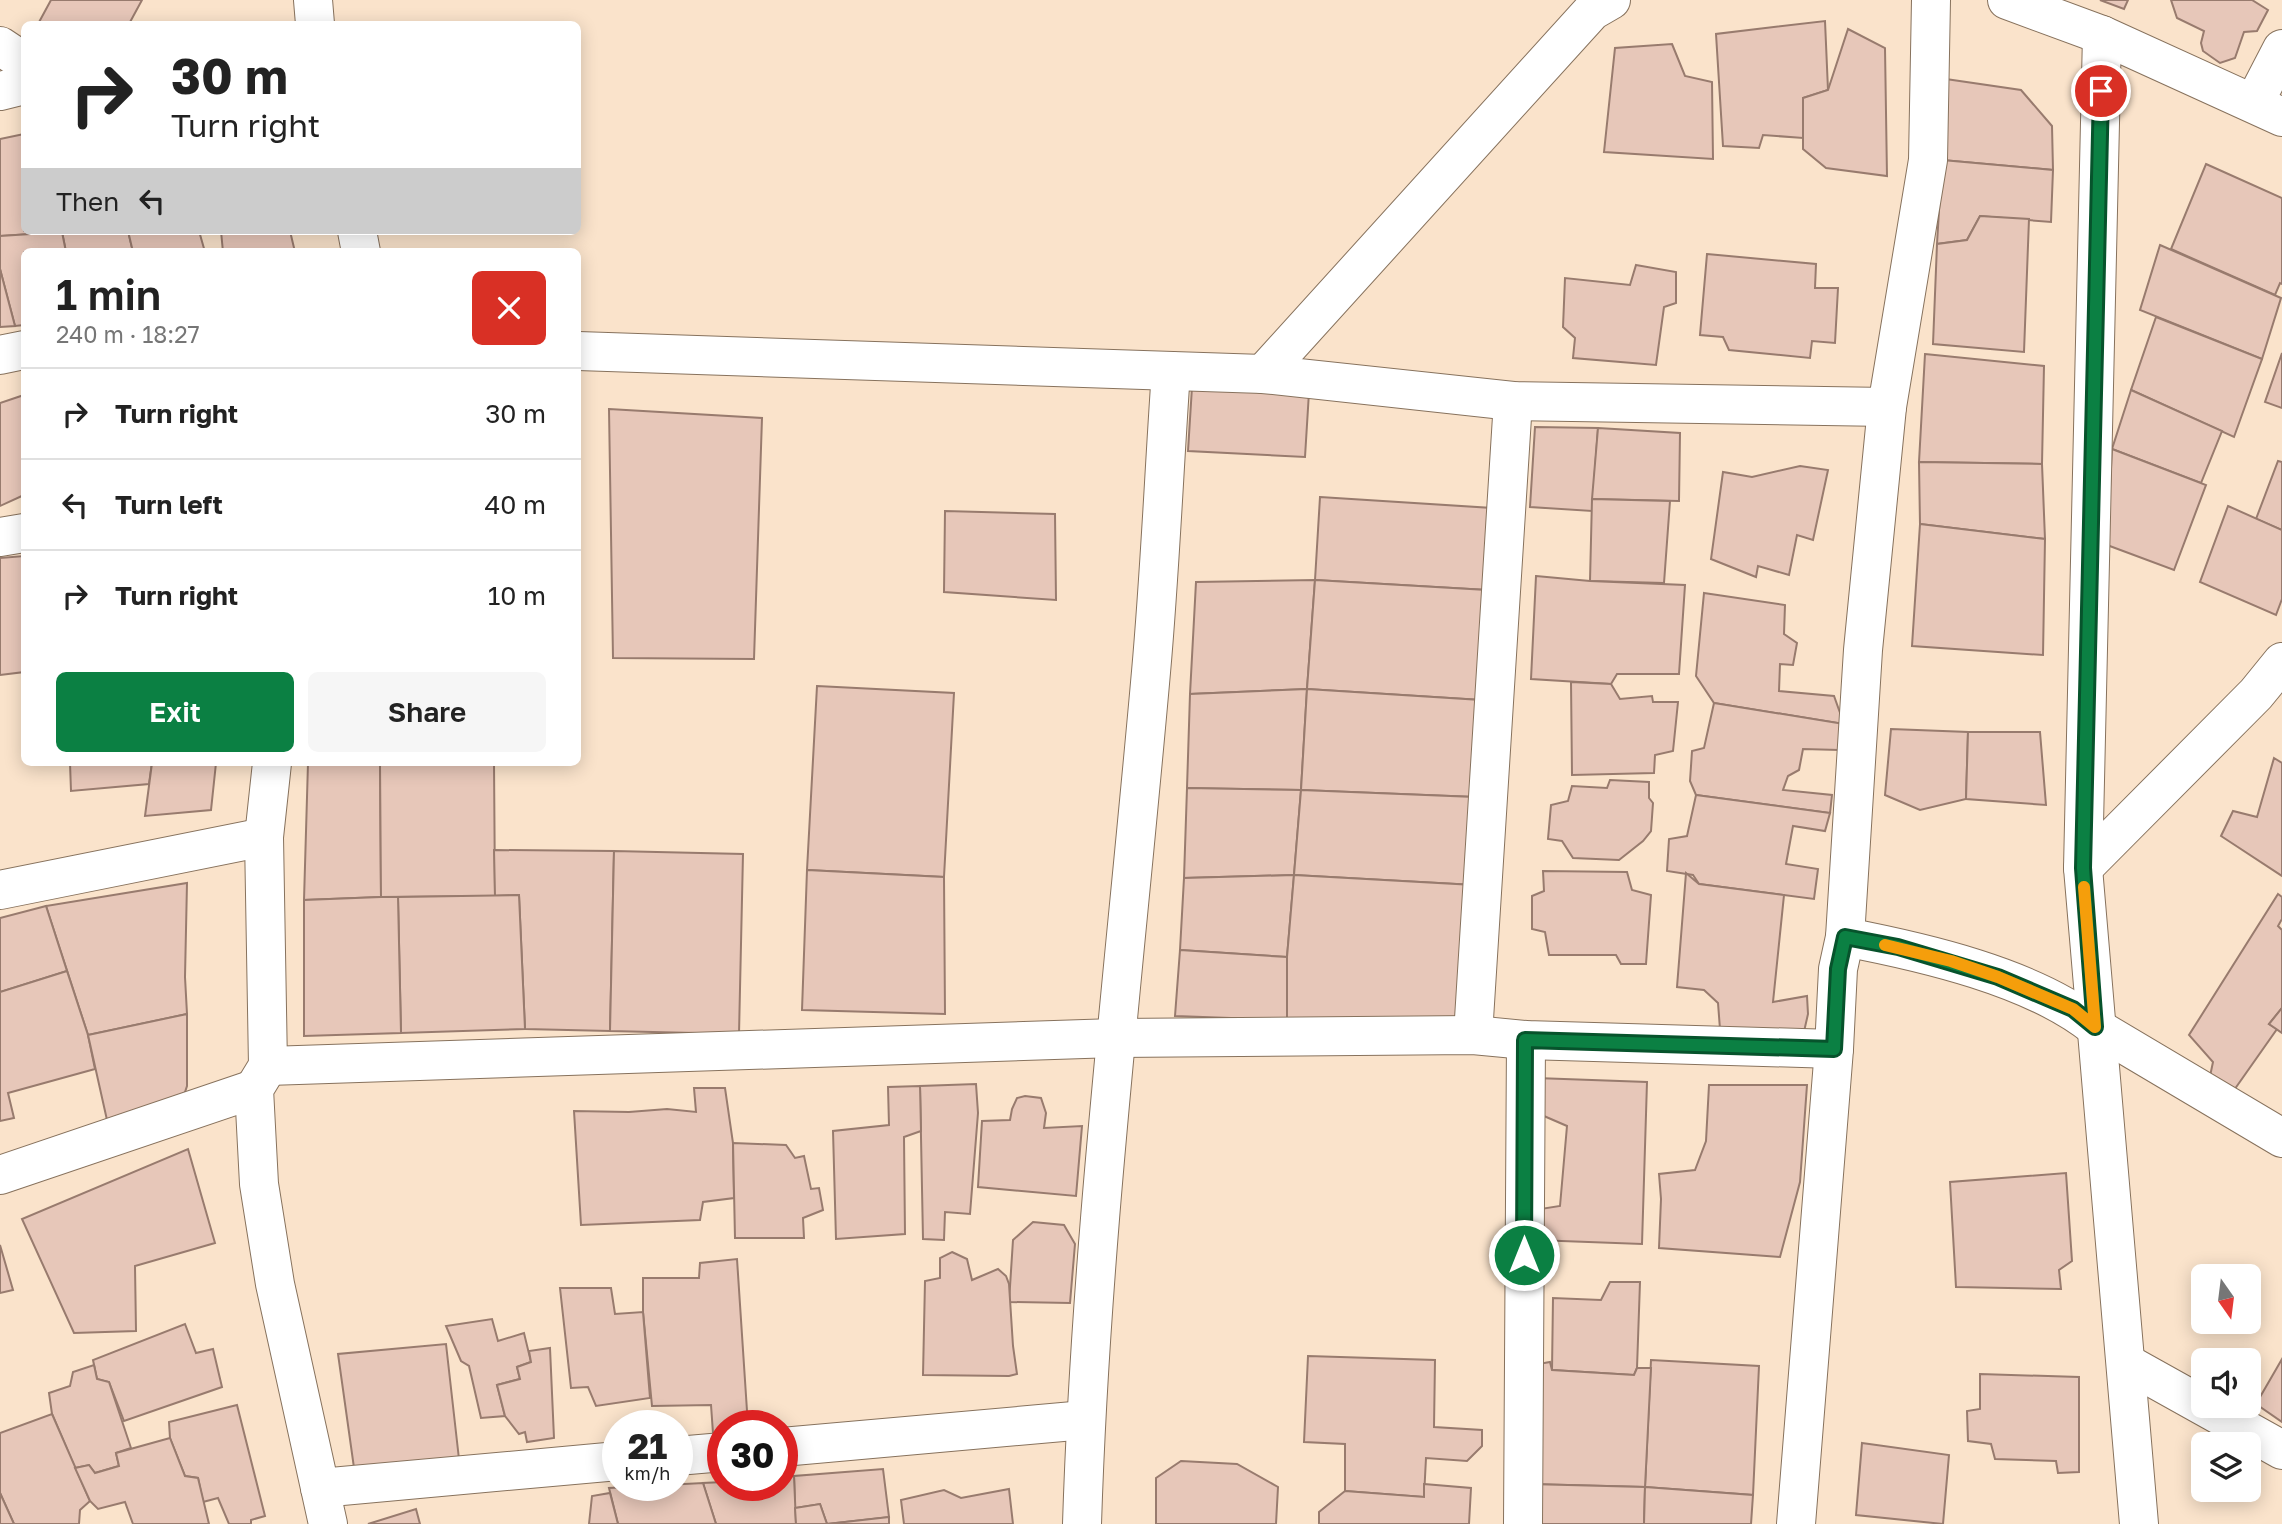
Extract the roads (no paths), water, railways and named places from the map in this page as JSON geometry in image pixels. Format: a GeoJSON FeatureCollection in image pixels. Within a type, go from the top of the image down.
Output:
{"type":"FeatureCollection","features":[{"type":"Feature","properties":{"kind":"street"},"geometry":{"type":"LineString","coordinates":[[313,0],[316,21]]}},
{"type":"Feature","properties":{"kind":"street"},"geometry":{"type":"LineString","coordinates":[[1263,374],[1592,11],[1611,0]]}},
{"type":"Feature","properties":{"kind":"street"},"geometry":{"type":"LineString","coordinates":[[1796,1524],[1838,969],[1845,937],[1863,650],[1887,407],[1928,160],[1931,0]]}},
{"type":"Feature","properties":{"kind":"street"},"geometry":{"type":"LineString","coordinates":[[2007,0],[2102,35],[2268,110],[2282,49]]}},
{"type":"Feature","properties":{"kind":"street"},"geometry":{"type":"LineString","coordinates":[[2102,35],[2083,868],[2139,1524]]}},
{"type":"Feature","properties":{"kind":"street"},"geometry":{"type":"LineString","coordinates":[[0,46],[21,60]]}},
{"type":"Feature","properties":{"kind":"street"},"geometry":{"type":"LineString","coordinates":[[0,91],[21,86]]}},
{"type":"Feature","properties":{"kind":"street"},"geometry":{"type":"LineString","coordinates":[[0,355],[21,351]]}},
{"type":"Feature","properties":{"kind":"street"},"geometry":{"type":"LineString","coordinates":[[581,351],[1263,374],[1513,401],[1887,407]]}},
{"type":"Feature","properties":{"kind":"street"},"geometry":{"type":"LineString","coordinates":[[1082,1524],[1085,1420],[1115,1038],[1151,671],[1171,371]]}},
{"type":"Feature","properties":{"kind":"street"},"geometry":{"type":"LineString","coordinates":[[1473,1035],[1513,401]]}},
{"type":"Feature","properties":{"kind":"street"},"geometry":{"type":"LineString","coordinates":[[0,537],[21,534]]}},
{"type":"Feature","properties":{"kind":"street"},"geometry":{"type":"LineString","coordinates":[[2083,868],[2256,694],[2282,662]]}},
{"type":"Feature","properties":{"kind":"street"},"geometry":{"type":"LineString","coordinates":[[272,766],[264,837],[259,1184],[275,1284],[324,1506],[602,1463]]}},
{"type":"Feature","properties":{"kind":"street"},"geometry":{"type":"LineString","coordinates":[[0,890],[264,837]]}},
{"type":"Feature","properties":{"kind":"street"},"geometry":{"type":"LineString","coordinates":[[1845,937],[1898,947],[1998,977],[2073,1009],[2095,1027],[2282,1138]]}},
{"type":"Feature","properties":{"kind":"street"},"geometry":{"type":"LineString","coordinates":[[0,1175],[261,1078],[1115,1038],[1473,1035],[1525,1040],[1834,1049]]}},
{"type":"Feature","properties":{"kind":"street"},"geometry":{"type":"LineString","coordinates":[[1523,1524],[1525,1040]]}},
{"type":"Feature","properties":{"kind":"street"},"geometry":{"type":"LineString","coordinates":[[2126,1363],[2282,1450]]}},
{"type":"Feature","properties":{"kind":"street"},"geometry":{"type":"LineString","coordinates":[[798,1446],[1085,1420]]}}]}
